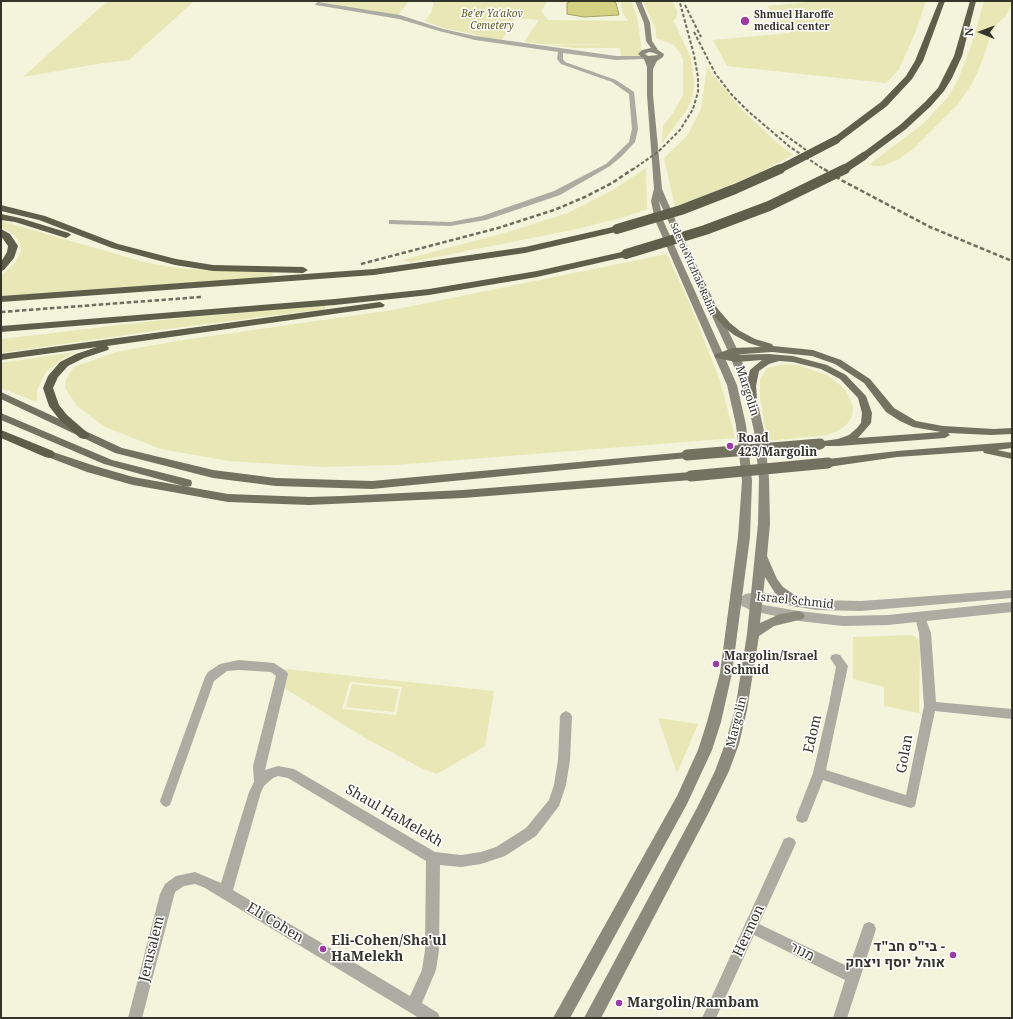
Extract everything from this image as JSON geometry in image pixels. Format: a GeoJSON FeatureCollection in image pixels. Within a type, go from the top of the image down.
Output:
{"type":"FeatureCollection","features":[{"type":"Feature","properties":{"kind":"highway"},"geometry":{"type":"LineString","coordinates":[[1,299],[348,274],[408,268],[525,250],[617,228],[681,210],[735,189],[801,159],[836,140],[884,104],[909,77],[919,61],[942,1]]}},
{"type":"Feature","properties":{"kind":"highway"},"geometry":{"type":"LineString","coordinates":[[1,357],[445,295],[626,254],[705,230],[768,206],[819,183],[864,156],[903,127],[928,104],[944,83],[958,56],[974,1]]}},
{"type":"Feature","properties":{"kind":"highway"},"geometry":{"type":"LineString","coordinates":[[1,208],[42,218],[136,253],[175,262],[205,266]]}},
{"type":"Feature","properties":{"kind":"highway"},"geometry":{"type":"LineString","coordinates":[[1,217],[30,224],[127,253],[169,262],[205,266],[292,270],[408,268]]}},
{"type":"Feature","properties":{"kind":"highway"},"geometry":{"type":"LineString","coordinates":[[1,232],[8,236],[13,246],[9,258],[1,268]]}},
{"type":"Feature","properties":{"kind":"highway"},"geometry":{"type":"LineString","coordinates":[[1,329],[388,296],[468,286],[537,274]]}},
{"type":"Feature","properties":{"kind":"highway"},"geometry":{"type":"LineString","coordinates":[[1,334],[120,320]]}},
{"type":"Feature","properties":{"kind":"highway"},"geometry":{"type":"LineString","coordinates":[[84,435],[63,417],[54,406],[48,388],[53,376],[58,370],[71,361],[91,352],[117,344],[174,333]]}},
{"type":"Feature","properties":{"kind":"highway"},"geometry":{"type":"LineString","coordinates":[[1,434],[49,454]]}},
{"type":"Feature","properties":{"kind":"main road"},"geometry":{"type":"LineString","coordinates":[[638,1],[647,22],[649,40],[645,55]]}},
{"type":"Feature","properties":{"kind":"main road"},"geometry":{"type":"LineString","coordinates":[[645,55],[656,51],[649,40]]}},
{"type":"Feature","properties":{"kind":"main road","name":"Sderot Yitzhak Rabin"},"geometry":{"type":"LineString","coordinates":[[650,69],[656,58],[662,54],[656,51]]}},
{"type":"Feature","properties":{"kind":"main road"},"geometry":{"type":"LineString","coordinates":[[645,55],[656,58]]}},
{"type":"Feature","properties":{"kind":"main road","name":"Sderot Yitzhak Rabin"},"geometry":{"type":"LineString","coordinates":[[645,55],[650,69],[650,95],[658,189],[655,201],[659,220],[719,356]]}},
{"type":"Feature","properties":{"kind":"main road","name":"Sderot Yitzhak Rabin"},"geometry":{"type":"LineString","coordinates":[[658,189],[735,355]]}},
{"type":"Feature","properties":{"kind":"main road"},"geometry":{"type":"LineString","coordinates":[[714,310],[727,325],[744,338],[783,349],[813,353],[848,368],[867,381],[890,410],[904,420],[913,424],[938,429],[996,432]]}},
{"type":"Feature","properties":{"kind":"main road"},"geometry":{"type":"LineString","coordinates":[[719,356],[783,349]]}},
{"type":"Feature","properties":{"kind":"main road"},"geometry":{"type":"LineString","coordinates":[[735,355],[793,359],[834,372],[851,384],[863,398],[867,413],[866,423],[853,437],[839,443]]}},
{"type":"Feature","properties":{"kind":"main road","name":"Margolin"},"geometry":{"type":"LineString","coordinates":[[592,1018],[703,810],[722,771],[732,744],[741,710],[757,602],[762,556],[765,504],[759,431],[752,400],[735,355]]}},
{"type":"Feature","properties":{"kind":"main road","name":"Margolin"},"geometry":{"type":"LineString","coordinates":[[561,1018],[682,800],[705,750],[719,705],[726,673],[745,530],[747,481],[742,432],[737,404],[732,385],[719,356]]}},
{"type":"Feature","properties":{"kind":"main road"},"geometry":{"type":"LineString","coordinates":[[752,400],[751,386],[755,370],[766,362],[781,359],[793,359]]}},
{"type":"Feature","properties":{"kind":"main road"},"geometry":{"type":"LineString","coordinates":[[1,395],[119,451],[213,474],[276,482],[342,485],[372,485],[686,455],[820,444],[1012,431]]}},
{"type":"Feature","properties":{"kind":"main road"},"geometry":{"type":"LineString","coordinates":[[1,416],[108,462],[175,481],[276,499]]}},
{"type":"Feature","properties":{"kind":"main road"},"geometry":{"type":"LineString","coordinates":[[1,438],[91,469],[133,481],[228,498],[309,501],[463,494],[691,476],[828,463],[897,454],[1012,445]]}},
{"type":"Feature","properties":{"kind":"main road"},"geometry":{"type":"LineString","coordinates":[[948,450],[983,450],[1012,456]]}},
{"type":"Feature","properties":{"kind":"main road"},"geometry":{"type":"LineString","coordinates":[[762,556],[772,581],[780,590],[798,603]]}},
{"type":"Feature","properties":{"kind":"main road"},"geometry":{"type":"LineString","coordinates":[[753,634],[770,623],[780,619],[798,616]]}},
{"type":"Feature","properties":{"kind":"street"},"geometry":{"type":"LineString","coordinates":[[318,4],[405,18],[441,30],[475,38],[616,58],[645,55]]}},
{"type":"Feature","properties":{"kind":"street"},"geometry":{"type":"LineString","coordinates":[[392,222],[450,224],[482,218],[556,193],[608,165],[620,155],[632,142],[634,129],[632,93],[614,81],[563,63],[560,59],[560,53],[562,50]]}},
{"type":"Feature","properties":{"kind":"street","name":"Israel Schmid"},"geometry":{"type":"LineString","coordinates":[[757,602],[861,606],[1012,594]]}},
{"type":"Feature","properties":{"kind":"street","name":"Israel Schmid"},"geometry":{"type":"LineString","coordinates":[[736,598],[757,602],[798,616],[843,621],[888,620],[1012,607]]}},
{"type":"Feature","properties":{"kind":"street","name":"Golan"},"geometry":{"type":"LineString","coordinates":[[819,773],[884,795],[911,802],[930,706],[925,633],[920,617]]}},
{"type":"Feature","properties":{"kind":"street","name":"Edom"},"geometry":{"type":"LineString","coordinates":[[802,817],[819,773],[842,666],[836,658]]}},
{"type":"Feature","properties":{"kind":"street"},"geometry":{"type":"LineString","coordinates":[[166,800],[212,675],[224,667],[239,665],[274,668],[282,674],[282,679],[259,766],[260,782],[255,792],[225,893]]}},
{"type":"Feature","properties":{"kind":"street"},"geometry":{"type":"LineString","coordinates":[[930,706],[1012,714]]}},
{"type":"Feature","properties":{"kind":"street","name":"Shaul HaMelekh"},"geometry":{"type":"LineString","coordinates":[[260,782],[269,774],[278,771],[290,773],[433,858],[461,861],[481,858],[500,852],[518,841],[535,827],[555,802],[560,785],[564,760],[566,716]]}},
{"type":"Feature","properties":{"kind":"street","name":"Hermon"},"geometry":{"type":"LineString","coordinates":[[709,1018],[789,843]]}},
{"type":"Feature","properties":{"kind":"street"},"geometry":{"type":"LineString","coordinates":[[413,1005],[421,990],[428,970],[432,950],[433,858]]}},
{"type":"Feature","properties":{"kind":"street","name":"Eli Cohen"},"geometry":{"type":"LineString","coordinates":[[175,883],[181,880],[195,878],[210,884],[433,1018]]}},
{"type":"Feature","properties":{"kind":"street","name":"Jerusalem"},"geometry":{"type":"LineString","coordinates":[[135,1018],[164,900],[170,888],[175,883]]}},
{"type":"Feature","properties":{"kind":"street","name":"מנור"},"geometry":{"type":"LineString","coordinates":[[751,927],[854,977]]}},
{"type":"Feature","properties":{"kind":"street"},"geometry":{"type":"LineString","coordinates":[[840,1018],[869,929]]}},
{"type":"Feature","properties":{"kind":"green space"},"geometry":{"type":"Polygon","coordinates":[[[110,1],[194,1],[129,60],[23,77],[103,5],[110,1]]]}},
{"type":"Feature","properties":{"kind":"green space"},"geometry":{"type":"Polygon","coordinates":[[[409,1],[398,15],[321,2],[409,1]]]}},
{"type":"Feature","properties":{"kind":"green space","name":"Be'er Ya'akov Cemetery"},"geometry":{"type":"Polygon","coordinates":[[[424,1],[548,1],[541,11],[548,20],[546,20],[628,21],[622,12],[620,1],[631,1],[637,16],[643,58],[621,57],[620,48],[576,48],[545,45],[624,45],[540,44],[524,42],[539,20],[515,18],[502,40],[478,37],[473,34],[443,28],[425,21],[432,11],[433,2],[424,1]]]}},
{"type":"Feature","properties":{"kind":"green space"},"geometry":{"type":"Polygon","coordinates":[[[643,1],[672,1],[677,11],[676,19],[673,20],[691,58],[694,82],[693,96],[686,111],[662,143],[663,126],[673,113],[683,95],[683,59],[674,45],[656,38],[656,30],[643,1]]]}},
{"type":"Feature","properties":{"kind":"green space"},"geometry":{"type":"Polygon","coordinates":[[[819,1],[926,1],[915,33],[899,69],[886,83],[727,66],[713,40],[790,33],[767,6],[819,1]]]}},
{"type":"Feature","properties":{"kind":"green space"},"geometry":{"type":"Polygon","coordinates":[[[984,1],[1012,1],[1012,4],[1005,17],[997,24],[991,34],[981,64],[972,84],[958,104],[913,149],[899,159],[883,166],[873,166],[870,164],[923,124],[948,97],[958,80],[972,43],[984,1]]]}},
{"type":"Feature","properties":{"kind":"green space"},"geometry":{"type":"Polygon","coordinates":[[[707,67],[740,108],[776,142],[793,155],[754,175],[675,207],[664,158],[687,136],[701,109],[707,67]]]}},
{"type":"Feature","properties":{"kind":"green space"},"geometry":{"type":"Polygon","coordinates":[[[646,168],[647,209],[625,217],[577,229],[411,262],[402,260],[508,232],[568,213],[611,191],[646,168]]]}},
{"type":"Feature","properties":{"kind":"green space"},"geometry":{"type":"Polygon","coordinates":[[[1,221],[144,262],[176,268],[273,272],[272,277],[1,296],[1,276],[15,263],[21,251],[20,243],[14,235],[1,227],[1,221]]]}},
{"type":"Feature","properties":{"kind":"green space"},"geometry":{"type":"Polygon","coordinates":[[[667,254],[695,316],[721,384],[735,438],[395,465],[323,467],[229,461],[161,449],[105,427],[77,406],[65,388],[66,379],[74,367],[116,352],[177,341],[393,310],[667,254]]]}},
{"type":"Feature","properties":{"kind":"green space"},"geometry":{"type":"Polygon","coordinates":[[[325,305],[325,309],[167,329],[1,353],[1,339],[180,318],[325,305]]]}},
{"type":"Feature","properties":{"kind":"green space"},"geometry":{"type":"Polygon","coordinates":[[[75,352],[59,361],[46,372],[37,390],[37,402],[1,388],[1,363],[75,352]]]}},
{"type":"Feature","properties":{"kind":"green space"},"geometry":{"type":"Polygon","coordinates":[[[785,364],[798,365],[827,375],[845,389],[853,406],[852,416],[847,424],[838,431],[827,435],[767,441],[760,397],[760,379],[767,368],[785,364]]]}},
{"type":"Feature","properties":{"kind":"green space"},"geometry":{"type":"Polygon","coordinates":[[[913,635],[918,639],[920,647],[919,713],[884,706],[884,687],[853,679],[853,637],[913,635]]]}},
{"type":"Feature","properties":{"kind":"green space"},"geometry":{"type":"Polygon","coordinates":[[[286,669],[494,691],[485,746],[437,774],[421,768],[367,739],[281,686],[286,669]],[[350,682],[342,709],[396,715],[402,687],[350,682]]]}},
{"type":"Feature","properties":{"kind":"green space"},"geometry":{"type":"Polygon","coordinates":[[[352,684],[399,689],[394,712],[346,707],[352,684]]]}},
{"type":"Feature","properties":{"kind":"green space"},"geometry":{"type":"Polygon","coordinates":[[[658,718],[698,724],[677,773],[658,718]]]}},
{"type":"Feature","properties":{"kind":"shaded area"},"geometry":{"type":"Polygon","coordinates":[[[572,1],[612,1],[616,3],[619,15],[584,17],[567,14],[567,3],[572,1]]]}},
{"type":"Feature","properties":{"kind":"railway"},"geometry":{"type":"LineString","coordinates":[[632,170],[658,152],[680,130],[693,109],[698,92],[698,77],[694,55],[680,3]]}},
{"type":"Feature","properties":{"kind":"railway"},"geometry":{"type":"LineString","coordinates":[[685,5],[701,37]]}},
{"type":"Feature","properties":{"kind":"railway"},"geometry":{"type":"LineString","coordinates":[[694,32],[715,73],[731,94],[749,112],[790,147],[825,170]]}},
{"type":"Feature","properties":{"kind":"railway"},"geometry":{"type":"LineString","coordinates":[[781,132],[806,150]]}},
{"type":"Feature","properties":{"kind":"railway"},"geometry":{"type":"LineString","coordinates":[[361,264],[498,228],[554,210],[585,197],[612,183],[633,169]]}},
{"type":"Feature","properties":{"kind":"railway"},"geometry":{"type":"LineString","coordinates":[[824,169],[843,181],[930,227],[1012,261]]}},
{"type":"Feature","properties":{"kind":"railway"},"geometry":{"type":"LineString","coordinates":[[1,312],[201,297]]}},
{"type":"Feature","properties":{"kind":"place","name":"Shmuel Haroffe medical center"},"geometry":{"type":"Point","coordinates":[745,21]}},
{"type":"Feature","properties":{"kind":"place","name":"Road 423/Margolin"},"geometry":{"type":"Point","coordinates":[730,446]}},
{"type":"Feature","properties":{"kind":"place","name":"Margolin/Israel Schmid"},"geometry":{"type":"Point","coordinates":[716,664]}},
{"type":"Feature","properties":{"kind":"place","name":"Eli-Cohen/Sha'ul HaMelekh"},"geometry":{"type":"Point","coordinates":[323,949]}},
{"type":"Feature","properties":{"kind":"place","name":"בי\"ס חב\"ד - אוהל יוסף ויצחק"},"geometry":{"type":"Point","coordinates":[953,955]}},
{"type":"Feature","properties":{"kind":"place","name":"Margolin/Rambam"},"geometry":{"type":"Point","coordinates":[619,1003]}}]}
